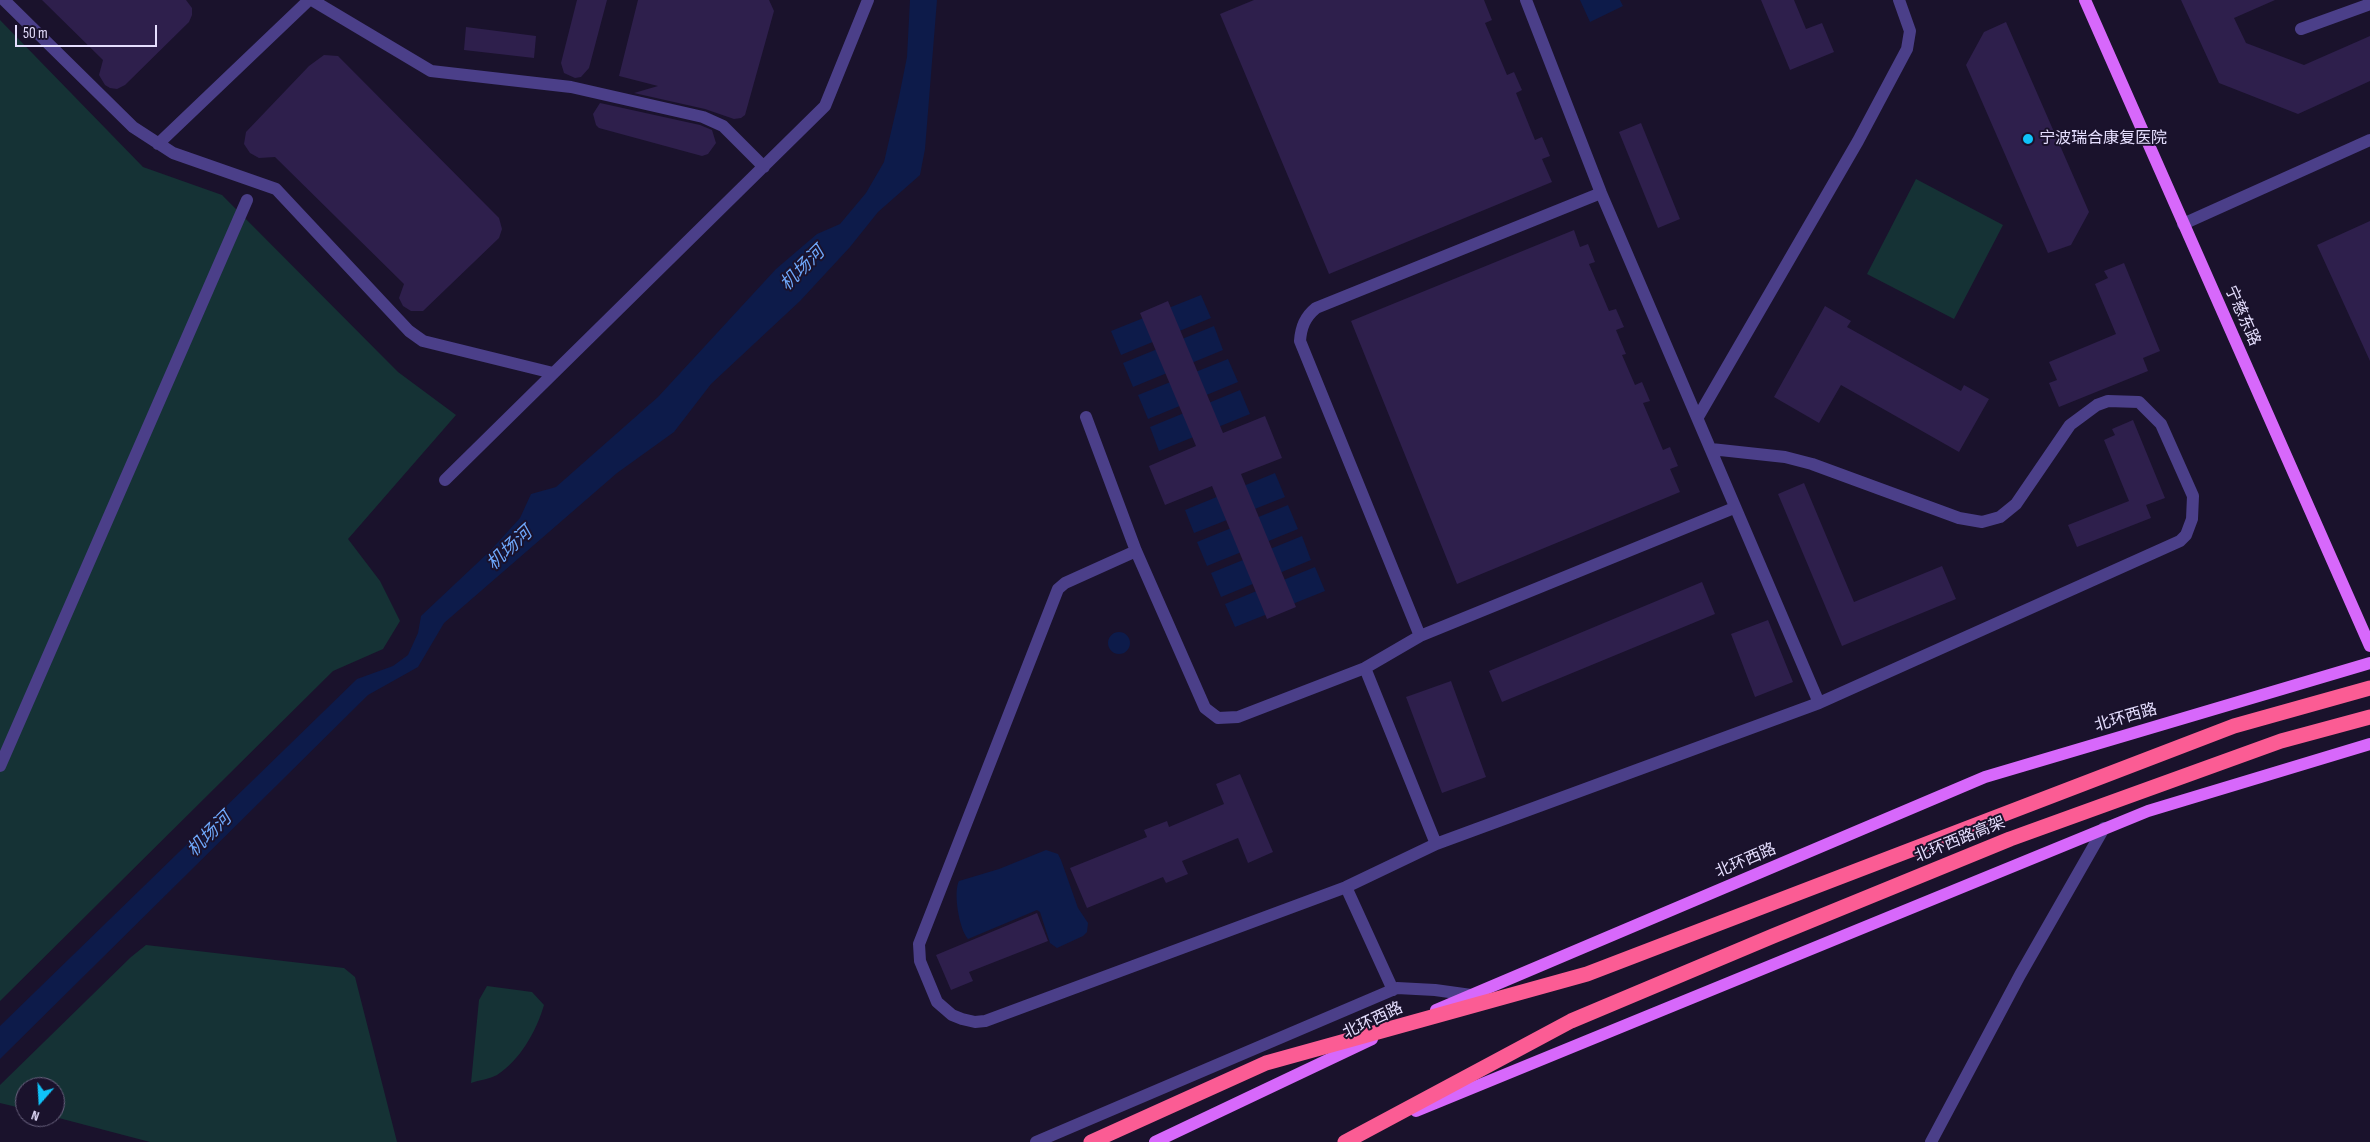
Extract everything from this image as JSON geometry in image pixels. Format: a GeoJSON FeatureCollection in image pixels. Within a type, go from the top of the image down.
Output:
{"type":"FeatureCollection","features":[{"type":"Feature","properties":{"kind":"highway","name":"北环西路高架"},"geometry":{"type":"LineString","coordinates":[[1091,1142],[1266,1063],[1587,974],[2234,726],[2370,688]]}},
{"type":"Feature","properties":{"kind":"highway","name":"北环西路高架"},"geometry":{"type":"LineString","coordinates":[[1345,1142],[1571,1021],[2010,838],[2281,741],[2370,718]]}},
{"type":"Feature","properties":{"kind":"main road","name":"宁慈东路"},"geometry":{"type":"LineString","coordinates":[[2085,0],[2370,646]]}},
{"type":"Feature","properties":{"kind":"main road","name":"北环西路"},"geometry":{"type":"LineString","coordinates":[[1155,1142],[1391,1030],[1985,777],[2370,663]]}},
{"type":"Feature","properties":{"kind":"main road"},"geometry":{"type":"LineString","coordinates":[[1339,1142],[2148,811],[2370,744]]}},
{"type":"Feature","properties":{"kind":"street"},"geometry":{"type":"LineString","coordinates":[[4,0],[133,127],[173,153],[276,189],[409,331],[423,341],[553,373]]}},
{"type":"Feature","properties":{"kind":"street"},"geometry":{"type":"LineString","coordinates":[[158,144],[310,0],[431,71],[571,87],[703,117],[724,126],[764,167]]}},
{"type":"Feature","properties":{"kind":"street"},"geometry":{"type":"LineString","coordinates":[[445,480],[825,106],[868,0]]}},
{"type":"Feature","properties":{"kind":"street"},"geometry":{"type":"LineString","coordinates":[[1526,0],[1602,194],[1698,417],[1734,508],[1819,703]]}},
{"type":"Feature","properties":{"kind":"street"},"geometry":{"type":"LineString","coordinates":[[1698,417],[1858,141],[1907,49],[1910,31],[1899,0]]}},
{"type":"Feature","properties":{"kind":"street"},"geometry":{"type":"LineString","coordinates":[[2301,29],[2370,4]]}},
{"type":"Feature","properties":{"kind":"street"},"geometry":{"type":"LineString","coordinates":[[2183,224],[2370,140]]}},
{"type":"Feature","properties":{"kind":"street"},"geometry":{"type":"LineString","coordinates":[[1420,636],[1300,341],[1301,330],[1307,316],[1316,308],[1602,194]]}},
{"type":"Feature","properties":{"kind":"street"},"geometry":{"type":"LineString","coordinates":[[0,766],[247,200]]}},
{"type":"Feature","properties":{"kind":"street"},"geometry":{"type":"LineString","coordinates":[[1136,551],[1065,583],[1058,589],[919,944],[920,961],[937,1002],[952,1015],[962,1019],[976,1022],[985,1021],[1346,887],[1436,844],[1819,703],[2180,541],[2186,535],[2192,519],[2193,496],[2162,424],[2139,402],[2108,401],[2090,410],[2070,425],[2016,504],[2000,517],[1982,522],[1959,518],[1794,459],[1711,449]]}},
{"type":"Feature","properties":{"kind":"street"},"geometry":{"type":"LineString","coordinates":[[1086,417],[1136,551],[1201,700],[1205,708],[1218,718],[1238,717],[1365,668],[1420,636],[1734,508]]}},
{"type":"Feature","properties":{"kind":"street"},"geometry":{"type":"LineString","coordinates":[[1365,668],[1436,844]]}},
{"type":"Feature","properties":{"kind":"street"},"geometry":{"type":"LineString","coordinates":[[1931,1142],[2020,975],[2104,828]]}},
{"type":"Feature","properties":{"kind":"street"},"geometry":{"type":"LineString","coordinates":[[1346,887],[1393,990]]}},
{"type":"Feature","properties":{"kind":"street"},"geometry":{"type":"LineString","coordinates":[[1036,1142],[1397,988],[1435,990],[1471,996]]}},
{"type":"Feature","properties":{"kind":"green space"},"geometry":{"type":"Polygon","coordinates":[[[0,20],[143,167],[222,195],[398,372],[456,415],[348,539],[380,581],[400,621],[383,649],[333,671],[0,1001],[0,20]]]}},
{"type":"Feature","properties":{"kind":"green space"},"geometry":{"type":"Polygon","coordinates":[[[1916,179],[2003,225],[1954,319],[1867,274],[1916,179]]]}},
{"type":"Feature","properties":{"kind":"green space"},"geometry":{"type":"Polygon","coordinates":[[[146,945],[344,968],[355,977],[397,1142],[150,1142],[65,1120],[65,1077],[15,1077],[15,1107],[0,1103],[0,1085],[131,957],[146,945]]]}},
{"type":"Feature","properties":{"kind":"green space"},"geometry":{"type":"Polygon","coordinates":[[[487,986],[532,992],[544,1005],[532,1035],[513,1062],[491,1078],[471,1083],[479,1000],[487,986]]]}},
{"type":"Feature","properties":{"kind":"water","name":"机场河"},"geometry":{"type":"Polygon","coordinates":[[[910,0],[937,0],[925,149],[920,175],[878,212],[850,247],[800,301],[711,384],[674,432],[617,473],[444,623],[418,667],[368,695],[0,1059],[0,1026],[357,679],[393,666],[408,655],[418,633],[421,616],[490,551],[520,518],[531,494],[556,487],[658,397],[776,269],[817,234],[840,224],[866,193],[884,162],[907,57],[910,0]]]}},
{"type":"Feature","properties":{"kind":"water"},"geometry":{"type":"Polygon","coordinates":[[[1580,0],[1620,0],[1623,6],[1590,22],[1580,0]]]}},
{"type":"Feature","properties":{"kind":"water"},"geometry":{"type":"Polygon","coordinates":[[[1201,295],[1211,318],[1121,355],[1111,331],[1201,295]]]}},
{"type":"Feature","properties":{"kind":"water"},"geometry":{"type":"Polygon","coordinates":[[[1214,326],[1223,350],[1133,387],[1123,363],[1214,326]]]}},
{"type":"Feature","properties":{"kind":"water"},"geometry":{"type":"Polygon","coordinates":[[[1228,359],[1238,382],[1148,419],[1138,395],[1228,359]]]}},
{"type":"Feature","properties":{"kind":"water"},"geometry":{"type":"Polygon","coordinates":[[[1240,390],[1250,414],[1159,451],[1150,427],[1240,390]]]}},
{"type":"Feature","properties":{"kind":"water"},"geometry":{"type":"Polygon","coordinates":[[[1275,473],[1285,497],[1194,533],[1185,510],[1275,473]]]}},
{"type":"Feature","properties":{"kind":"water"},"geometry":{"type":"Polygon","coordinates":[[[1288,505],[1298,529],[1207,566],[1197,542],[1288,505]]]}},
{"type":"Feature","properties":{"kind":"water"},"geometry":{"type":"Polygon","coordinates":[[[1302,536],[1311,560],[1221,597],[1211,573],[1302,536]]]}},
{"type":"Feature","properties":{"kind":"water"},"geometry":{"type":"Polygon","coordinates":[[[1315,567],[1325,591],[1235,627],[1225,604],[1315,567]]]}},
{"type":"Feature","properties":{"kind":"water"},"geometry":{"type":"Polygon","coordinates":[[[1119,632],[1127,635],[1130,643],[1127,651],[1119,654],[1111,651],[1108,643],[1111,635],[1119,632]]]}},
{"type":"Feature","properties":{"kind":"water"},"geometry":{"type":"Polygon","coordinates":[[[1046,850],[1058,854],[1061,860],[1078,908],[1088,923],[1087,932],[1083,936],[1057,948],[1050,943],[1040,912],[1037,910],[968,939],[962,927],[958,910],[957,886],[959,881],[999,869],[1046,850]]]}},
{"type":"Feature","properties":{"kind":"building"},"geometry":{"type":"Polygon","coordinates":[[[42,0],[186,0],[192,8],[192,15],[189,22],[125,85],[117,89],[105,85],[99,75],[103,60],[42,0]]]}},
{"type":"Feature","properties":{"kind":"building"},"geometry":{"type":"Polygon","coordinates":[[[577,0],[607,0],[589,68],[581,77],[575,78],[564,73],[561,63],[577,0]]]}},
{"type":"Feature","properties":{"kind":"building"},"geometry":{"type":"Polygon","coordinates":[[[638,0],[769,0],[774,11],[745,115],[734,119],[705,109],[634,93],[658,86],[619,76],[638,0]]]}},
{"type":"Feature","properties":{"kind":"building"},"geometry":{"type":"Polygon","coordinates":[[[1254,0],[1484,0],[1492,20],[1485,23],[1507,75],[1514,72],[1522,90],[1516,93],[1535,140],[1542,137],[1550,156],[1542,159],[1552,182],[1329,274],[1220,14],[1254,0]]]}},
{"type":"Feature","properties":{"kind":"building"},"geometry":{"type":"Polygon","coordinates":[[[1761,0],[1794,0],[1806,29],[1822,23],[1834,52],[1790,70],[1761,0]]]}},
{"type":"Feature","properties":{"kind":"building"},"geometry":{"type":"Polygon","coordinates":[[[2181,0],[2275,0],[2234,18],[2246,43],[2304,65],[2370,36],[2370,81],[2298,114],[2219,83],[2181,0]]]}},
{"type":"Feature","properties":{"kind":"building","name":"宁波瑞合康复医院"},"geometry":{"type":"Polygon","coordinates":[[[2006,22],[2089,212],[2071,245],[2048,253],[1966,65],[1984,32],[2006,22]]]}},
{"type":"Feature","properties":{"kind":"building"},"geometry":{"type":"Polygon","coordinates":[[[466,27],[536,36],[534,58],[464,50],[466,27]]]}},
{"type":"Feature","properties":{"kind":"building"},"geometry":{"type":"Polygon","coordinates":[[[324,55],[338,56],[499,218],[502,229],[499,238],[423,311],[411,311],[403,306],[399,298],[404,284],[275,157],[259,158],[250,153],[244,144],[246,132],[309,66],[324,55]]]}},
{"type":"Feature","properties":{"kind":"building"},"geometry":{"type":"Polygon","coordinates":[[[600,103],[700,125],[712,130],[716,143],[708,154],[702,156],[599,128],[596,125],[593,114],[600,103]]]}},
{"type":"Feature","properties":{"kind":"building"},"geometry":{"type":"Polygon","coordinates":[[[1641,123],[1680,219],[1658,228],[1619,132],[1641,123]]]}},
{"type":"Feature","properties":{"kind":"building"},"geometry":{"type":"Polygon","coordinates":[[[2370,221],[2370,361],[2317,245],[2370,221]]]}},
{"type":"Feature","properties":{"kind":"building"},"geometry":{"type":"Polygon","coordinates":[[[1574,230],[1580,247],[1588,244],[1595,262],[1589,264],[1609,311],[1616,309],[1624,327],[1616,330],[1626,354],[1622,355],[1635,385],[1642,382],[1650,401],[1643,403],[1663,450],[1670,447],[1678,466],[1670,469],[1680,492],[1457,584],[1351,321],[1574,230]]]}},
{"type":"Feature","properties":{"kind":"building"},"geometry":{"type":"Polygon","coordinates":[[[2124,263],[2160,351],[2143,358],[2148,371],[2059,407],[2049,383],[2057,380],[2049,362],[2116,334],[2095,284],[2108,278],[2104,271],[2124,263]]]}},
{"type":"Feature","properties":{"kind":"building"},"geometry":{"type":"Polygon","coordinates":[[[1168,301],[1223,433],[1265,416],[1282,458],[1241,474],[1296,607],[1267,619],[1212,486],[1165,505],[1149,466],[1196,446],[1140,313],[1168,301]]]}},
{"type":"Feature","properties":{"kind":"building"},"geometry":{"type":"Polygon","coordinates":[[[1825,306],[1851,321],[1847,327],[1961,391],[1964,385],[1989,399],[1959,452],[1841,385],[1819,423],[1774,397],[1825,306]]]}},
{"type":"Feature","properties":{"kind":"building"},"geometry":{"type":"Polygon","coordinates":[[[2133,420],[2165,498],[2146,505],[2151,518],[2077,547],[2068,525],[2129,501],[2104,440],[2115,435],[2112,429],[2133,420]]]}},
{"type":"Feature","properties":{"kind":"building"},"geometry":{"type":"Polygon","coordinates":[[[1804,483],[1854,602],[1942,566],[1956,599],[1842,646],[1778,494],[1804,483]]]}},
{"type":"Feature","properties":{"kind":"building"},"geometry":{"type":"Polygon","coordinates":[[[1702,582],[1715,614],[1502,702],[1489,671],[1702,582]]]}},
{"type":"Feature","properties":{"kind":"building"},"geometry":{"type":"Polygon","coordinates":[[[1768,620],[1793,682],[1755,697],[1731,634],[1768,620]]]}},
{"type":"Feature","properties":{"kind":"building"},"geometry":{"type":"Polygon","coordinates":[[[1451,681],[1486,777],[1442,793],[1406,697],[1451,681]]]}},
{"type":"Feature","properties":{"kind":"building"},"geometry":{"type":"Polygon","coordinates":[[[1240,774],[1273,852],[1248,863],[1238,838],[1182,861],[1188,874],[1166,883],[1163,877],[1087,908],[1070,868],[1147,837],[1144,830],[1167,821],[1169,827],[1224,804],[1216,784],[1240,774]]]}},
{"type":"Feature","properties":{"kind":"building"},"geometry":{"type":"Polygon","coordinates":[[[1037,913],[1048,941],[969,972],[973,981],[951,990],[936,955],[1037,913]]]}},
{"type":"Feature","properties":{"kind":"place","name":"宁波瑞合康复医院"},"geometry":{"type":"Point","coordinates":[2028,139]}}]}
